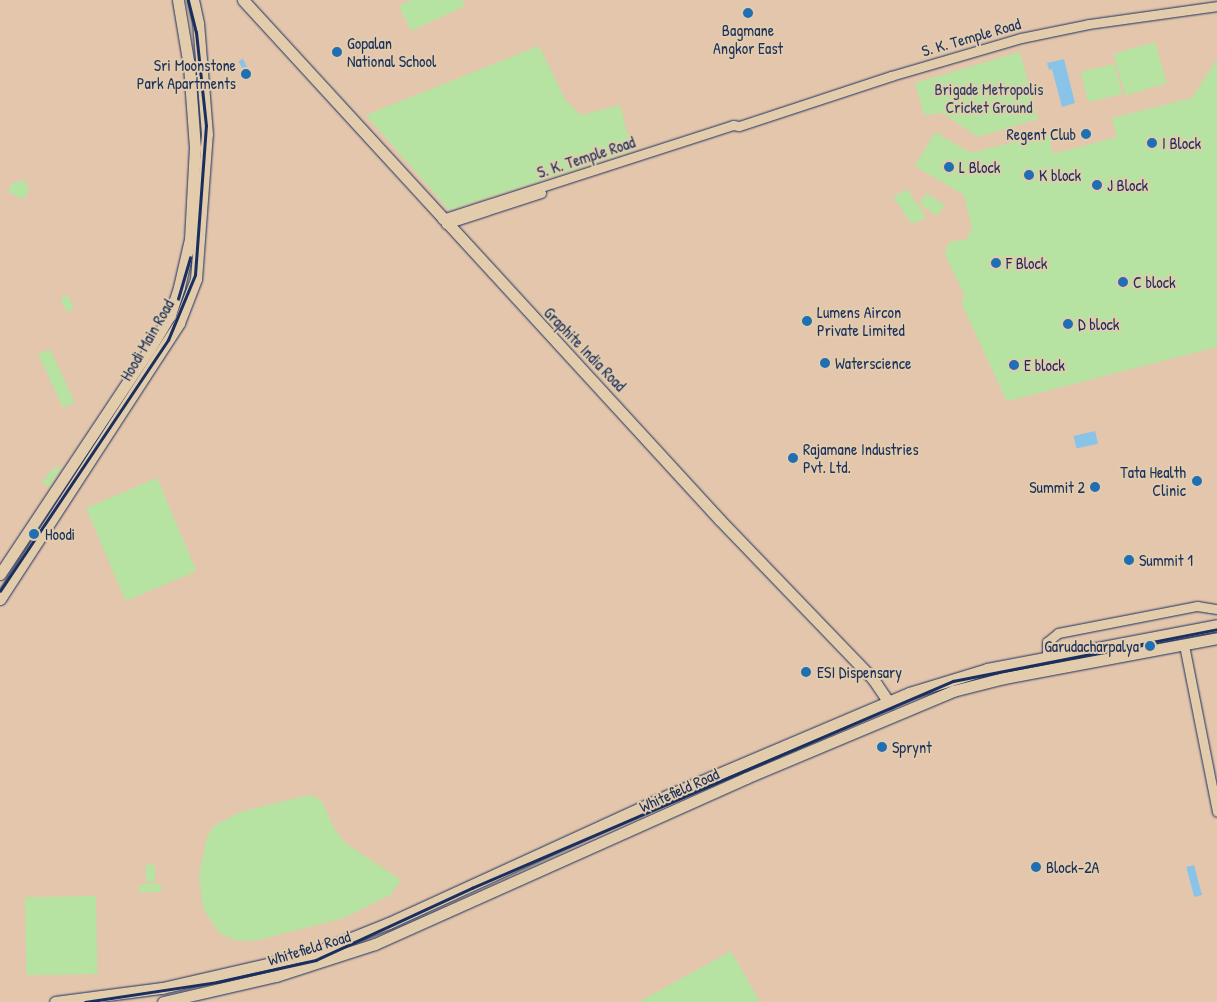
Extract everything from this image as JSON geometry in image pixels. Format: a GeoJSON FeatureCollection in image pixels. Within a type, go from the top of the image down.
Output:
{"type":"FeatureCollection","features":[{"type":"Feature","properties":{"kind":"main road","name":"Hoodi Main Road"},"geometry":{"type":"LineString","coordinates":[[0,574],[149,350],[170,314],[179,287],[190,239],[195,148],[189,66],[178,0]]}},
{"type":"Feature","properties":{"kind":"main road","name":"Hoodi Main Road"},"geometry":{"type":"LineString","coordinates":[[0,599],[175,330],[196,279],[207,134],[198,23],[193,0]]}},
{"type":"Feature","properties":{"kind":"main road","name":"Graphite India Road"},"geometry":{"type":"LineString","coordinates":[[244,0],[444,222],[720,520],[873,679],[889,702]]}},
{"type":"Feature","properties":{"kind":"main road"},"geometry":{"type":"LineString","coordinates":[[889,702],[909,693],[970,673],[1217,625]]}},
{"type":"Feature","properties":{"kind":"main road","name":"Whitefield Road"},"geometry":{"type":"LineString","coordinates":[[163,1002],[276,976],[375,944],[746,778],[946,694],[1004,678],[1217,638]]}},
{"type":"Feature","properties":{"kind":"main road"},"geometry":{"type":"LineString","coordinates":[[941,682],[946,694]]}},
{"type":"Feature","properties":{"kind":"main road","name":"Whitefield Road"},"geometry":{"type":"LineString","coordinates":[[55,1002],[162,988],[325,949],[416,911],[669,795],[889,702]]}},
{"type":"Feature","properties":{"kind":"street","name":"S. K. Temple Road"},"geometry":{"type":"LineString","coordinates":[[444,222],[733,125],[739,126],[891,76],[1021,38],[1096,23],[1217,6]]}},
{"type":"Feature","properties":{"kind":"street"},"geometry":{"type":"LineString","coordinates":[[1047,658],[1047,642],[1058,633],[1197,606],[1217,609]]}},
{"type":"Feature","properties":{"kind":"street"},"geometry":{"type":"LineString","coordinates":[[1184,645],[1217,812]]}},
{"type":"Feature","properties":{"kind":"green space"},"geometry":{"type":"Polygon","coordinates":[[[411,0],[462,0],[465,6],[411,31],[399,6],[411,0]]]}},
{"type":"Feature","properties":{"kind":"green space"},"geometry":{"type":"Polygon","coordinates":[[[1155,42],[1167,83],[1126,95],[1114,54],[1155,42]]]}},
{"type":"Feature","properties":{"kind":"green space"},"geometry":{"type":"Polygon","coordinates":[[[539,46],[566,101],[581,115],[620,105],[632,151],[449,210],[366,115],[539,46]]]}},
{"type":"Feature","properties":{"kind":"green space","name":"Brigade Metropolis Cricket Ground"},"geometry":{"type":"Polygon","coordinates":[[[1020,52],[1038,119],[978,137],[942,113],[924,115],[915,83],[1020,52]]]}},
{"type":"Feature","properties":{"kind":"green space"},"geometry":{"type":"Polygon","coordinates":[[[1217,59],[1217,347],[1007,401],[962,305],[964,294],[945,255],[947,245],[952,241],[966,240],[972,228],[964,195],[915,166],[935,132],[971,153],[1054,132],[1056,140],[1050,142],[1053,154],[1117,137],[1112,118],[1192,98],[1217,59]]]}},
{"type":"Feature","properties":{"kind":"green space"},"geometry":{"type":"Polygon","coordinates":[[[1115,64],[1122,94],[1088,102],[1081,72],[1115,64]]]}},
{"type":"Feature","properties":{"kind":"green space"},"geometry":{"type":"Polygon","coordinates":[[[25,180],[29,191],[23,199],[8,192],[12,183],[25,180]]]}},
{"type":"Feature","properties":{"kind":"green space"},"geometry":{"type":"Polygon","coordinates":[[[907,189],[926,218],[912,224],[893,197],[907,189]]]}},
{"type":"Feature","properties":{"kind":"green space"},"geometry":{"type":"Polygon","coordinates":[[[926,193],[945,205],[938,216],[919,204],[926,193]]]}},
{"type":"Feature","properties":{"kind":"green space"},"geometry":{"type":"Polygon","coordinates":[[[68,295],[74,309],[66,312],[61,298],[68,295]]]}},
{"type":"Feature","properties":{"kind":"green space"},"geometry":{"type":"Polygon","coordinates":[[[50,349],[64,379],[52,384],[38,354],[50,349]]]}},
{"type":"Feature","properties":{"kind":"green space"},"geometry":{"type":"Polygon","coordinates":[[[64,379],[75,403],[63,408],[52,384],[64,379]]]}},
{"type":"Feature","properties":{"kind":"green space"},"geometry":{"type":"Polygon","coordinates":[[[62,466],[49,487],[42,483],[52,469],[62,466]]]}},
{"type":"Feature","properties":{"kind":"green space"},"geometry":{"type":"Polygon","coordinates":[[[157,478],[196,571],[126,601],[86,508],[157,478]]]}},
{"type":"Feature","properties":{"kind":"green space"},"geometry":{"type":"Polygon","coordinates":[[[309,795],[321,800],[335,830],[344,842],[401,880],[390,895],[344,918],[254,941],[235,940],[219,933],[203,908],[199,875],[207,837],[214,826],[240,812],[309,795]]]}},
{"type":"Feature","properties":{"kind":"green space"},"geometry":{"type":"Polygon","coordinates":[[[146,865],[155,865],[155,882],[146,882],[146,865]]]}},
{"type":"Feature","properties":{"kind":"green space"},"geometry":{"type":"Polygon","coordinates":[[[161,884],[161,892],[139,892],[139,886],[161,884]]]}},
{"type":"Feature","properties":{"kind":"green space"},"geometry":{"type":"Polygon","coordinates":[[[96,896],[97,974],[26,975],[25,897],[96,896]]]}},
{"type":"Feature","properties":{"kind":"green space"},"geometry":{"type":"Polygon","coordinates":[[[731,951],[760,1002],[639,1002],[731,951]]]}},
{"type":"Feature","properties":{"kind":"water"},"geometry":{"type":"Polygon","coordinates":[[[243,59],[250,73],[246,76],[239,61],[243,59]]]}},
{"type":"Feature","properties":{"kind":"water"},"geometry":{"type":"Polygon","coordinates":[[[1064,59],[1075,103],[1062,107],[1052,69],[1049,70],[1047,63],[1064,59]]]}},
{"type":"Feature","properties":{"kind":"water"},"geometry":{"type":"Polygon","coordinates":[[[1095,431],[1098,444],[1076,449],[1074,436],[1095,431]]]}},
{"type":"Feature","properties":{"kind":"water"},"geometry":{"type":"Polygon","coordinates":[[[1194,865],[1202,895],[1194,897],[1186,867],[1194,865]]]}},
{"type":"Feature","properties":{"kind":"railway"},"geometry":{"type":"LineString","coordinates":[[0,591],[168,340],[195,275],[206,126],[196,33],[188,0]]}},
{"type":"Feature","properties":{"kind":"railway"},"geometry":{"type":"LineString","coordinates":[[178,299],[190,258]]}},
{"type":"Feature","properties":{"kind":"railway"},"geometry":{"type":"LineString","coordinates":[[85,1002],[217,982],[316,960],[472,888],[953,681],[1217,629]]}},
{"type":"Feature","properties":{"kind":"place","name":"Bagmane Angkor East"},"geometry":{"type":"Point","coordinates":[748,13]}},
{"type":"Feature","properties":{"kind":"place","name":"Gopalan National School"},"geometry":{"type":"Point","coordinates":[337,52]}},
{"type":"Feature","properties":{"kind":"place","name":"Sri Moonstone Park Apartments"},"geometry":{"type":"Point","coordinates":[246,74]}},
{"type":"Feature","properties":{"kind":"place","name":"Regent Club"},"geometry":{"type":"Point","coordinates":[1086,134]}},
{"type":"Feature","properties":{"kind":"place","name":"I Block"},"geometry":{"type":"Point","coordinates":[1152,143]}},
{"type":"Feature","properties":{"kind":"place","name":"L Block"},"geometry":{"type":"Point","coordinates":[949,167]}},
{"type":"Feature","properties":{"kind":"place","name":"K block"},"geometry":{"type":"Point","coordinates":[1029,175]}},
{"type":"Feature","properties":{"kind":"place","name":"J Block"},"geometry":{"type":"Point","coordinates":[1097,185]}},
{"type":"Feature","properties":{"kind":"place","name":"F Block"},"geometry":{"type":"Point","coordinates":[996,263]}},
{"type":"Feature","properties":{"kind":"place","name":"C block"},"geometry":{"type":"Point","coordinates":[1123,282]}},
{"type":"Feature","properties":{"kind":"place","name":"Lumens Aircon Private Limited"},"geometry":{"type":"Point","coordinates":[807,321]}},
{"type":"Feature","properties":{"kind":"place","name":"D block"},"geometry":{"type":"Point","coordinates":[1068,324]}},
{"type":"Feature","properties":{"kind":"place","name":"Waterscience"},"geometry":{"type":"Point","coordinates":[825,363]}},
{"type":"Feature","properties":{"kind":"place","name":"E block"},"geometry":{"type":"Point","coordinates":[1014,365]}},
{"type":"Feature","properties":{"kind":"place","name":"Rajamane Industries Pvt. Ltd."},"geometry":{"type":"Point","coordinates":[793,458]}},
{"type":"Feature","properties":{"kind":"place","name":"Tata Health Clinic"},"geometry":{"type":"Point","coordinates":[1197,481]}},
{"type":"Feature","properties":{"kind":"place","name":"Summit 2"},"geometry":{"type":"Point","coordinates":[1095,487]}},
{"type":"Feature","properties":{"kind":"place","name":"Hoodi"},"geometry":{"type":"Point","coordinates":[34,534]}},
{"type":"Feature","properties":{"kind":"place","name":"Summit 1"},"geometry":{"type":"Point","coordinates":[1129,560]}},
{"type":"Feature","properties":{"kind":"place","name":"Garudacharpalya"},"geometry":{"type":"Point","coordinates":[1150,646]}},
{"type":"Feature","properties":{"kind":"place","name":"ESI Dispensary"},"geometry":{"type":"Point","coordinates":[806,672]}},
{"type":"Feature","properties":{"kind":"place","name":"Sprynt"},"geometry":{"type":"Point","coordinates":[882,747]}},
{"type":"Feature","properties":{"kind":"place","name":"Block-2A"},"geometry":{"type":"Point","coordinates":[1036,867]}}]}
